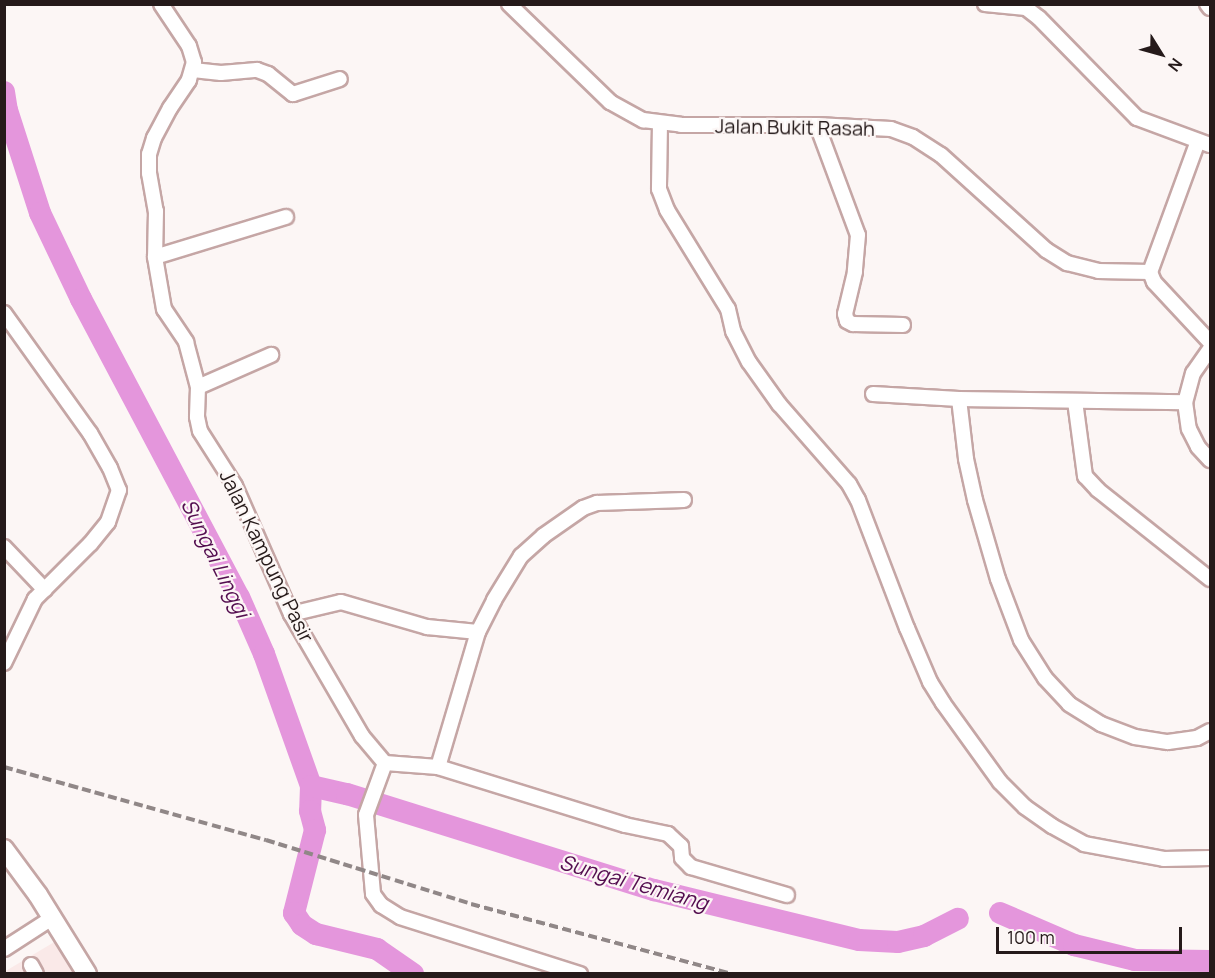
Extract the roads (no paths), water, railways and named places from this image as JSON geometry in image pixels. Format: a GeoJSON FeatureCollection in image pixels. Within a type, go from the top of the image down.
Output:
{"type":"FeatureCollection","features":[{"type":"Feature","properties":{"kind":"main road"},"geometry":{"type":"LineString","coordinates":[[6,854],[52,918],[87,974]]}},
{"type":"Feature","properties":{"kind":"street"},"geometry":{"type":"LineString","coordinates":[[161,4],[189,46],[193,70],[221,73],[256,70],[268,74],[293,94],[340,79]]}},
{"type":"Feature","properties":{"kind":"street","name":"Jalan Bukit Rasah"},"geometry":{"type":"LineString","coordinates":[[509,4],[610,102],[643,120],[681,125],[817,125],[891,129],[914,137],[941,155],[1046,250],[1067,263],[1098,271],[1150,272]]}},
{"type":"Feature","properties":{"kind":"street"},"geometry":{"type":"LineString","coordinates":[[985,4],[1026,8],[1039,18],[1137,118],[1204,143],[1150,272],[1154,282],[1210,342]]}},
{"type":"Feature","properties":{"kind":"street"},"geometry":{"type":"LineString","coordinates":[[1207,4],[1210,8]]}},
{"type":"Feature","properties":{"kind":"street","name":"Jalan Kampung Pasir"},"geometry":{"type":"LineString","coordinates":[[193,70],[154,138],[148,154],[156,211],[155,257],[164,309],[186,342],[198,387],[197,417],[200,431],[235,486],[291,614],[362,736],[385,763]]}},
{"type":"Feature","properties":{"kind":"street"},"geometry":{"type":"LineString","coordinates":[[660,123],[659,189],[667,210],[728,309],[733,331],[748,362],[785,411],[849,484],[858,500],[930,682],[943,704],[1000,782],[1024,807],[1084,844],[1164,859],[1210,858]]}},
{"type":"Feature","properties":{"kind":"street"},"geometry":{"type":"LineString","coordinates":[[817,125],[858,235],[855,272],[845,314],[847,321],[853,324],[903,325]]}},
{"type":"Feature","properties":{"kind":"street"},"geometry":{"type":"LineString","coordinates":[[155,257],[286,217]]}},
{"type":"Feature","properties":{"kind":"street"},"geometry":{"type":"LineString","coordinates":[[4,313],[90,433],[110,468],[119,490],[108,522],[90,544],[35,599],[4,663]]}},
{"type":"Feature","properties":{"kind":"street"},"geometry":{"type":"LineString","coordinates":[[1210,350],[1193,373],[1185,402],[1189,429],[1198,447],[1210,460]]}},
{"type":"Feature","properties":{"kind":"street"},"geometry":{"type":"LineString","coordinates":[[198,387],[271,355]]}},
{"type":"Feature","properties":{"kind":"street"},"geometry":{"type":"LineString","coordinates":[[873,394],[959,399],[1185,402]]}},
{"type":"Feature","properties":{"kind":"street"},"geometry":{"type":"LineString","coordinates":[[959,399],[971,480],[998,579],[1021,640],[1045,678],[1069,704],[1101,724],[1135,737],[1167,742],[1197,738],[1210,731]]}},
{"type":"Feature","properties":{"kind":"street"},"geometry":{"type":"LineString","coordinates":[[1075,401],[1085,476],[1098,490],[1210,579]]}},
{"type":"Feature","properties":{"kind":"street"},"geometry":{"type":"LineString","coordinates":[[438,766],[478,632],[494,600],[521,556],[543,536],[583,508],[597,503],[684,500]]}},
{"type":"Feature","properties":{"kind":"street"},"geometry":{"type":"LineString","coordinates":[[4,548],[45,590]]}},
{"type":"Feature","properties":{"kind":"street"},"geometry":{"type":"LineString","coordinates":[[291,614],[341,602],[427,627],[478,632]]}},
{"type":"Feature","properties":{"kind":"street"},"geometry":{"type":"LineString","coordinates":[[580,974],[400,917],[381,904],[373,894],[366,815],[385,763],[438,766],[625,825],[668,834],[681,846],[682,858],[691,867],[786,895]]}},
{"type":"Feature","properties":{"kind":"street"},"geometry":{"type":"LineString","coordinates":[[4,949],[52,918]]}},
{"type":"Feature","properties":{"kind":"waterway","name":"Sungai Linggi"},"geometry":{"type":"LineString","coordinates":[[4,92],[7,110],[40,213],[81,299],[239,597],[264,654],[311,786],[310,811],[315,830],[294,913],[302,925],[316,934],[377,949],[413,974]]}},
{"type":"Feature","properties":{"kind":"waterway","name":"Sungai Temiang"},"geometry":{"type":"LineString","coordinates":[[311,786],[347,794],[654,890],[859,940],[898,942],[924,936],[958,919]]}},
{"type":"Feature","properties":{"kind":"waterway","name":"Sungai Temiang"},"geometry":{"type":"LineString","coordinates":[[1000,913],[1074,945],[1135,960],[1210,961]]}},
{"type":"Feature","properties":{"kind":"railway"},"geometry":{"type":"LineString","coordinates":[[4,767],[266,840],[471,904],[732,974]]}}]}
